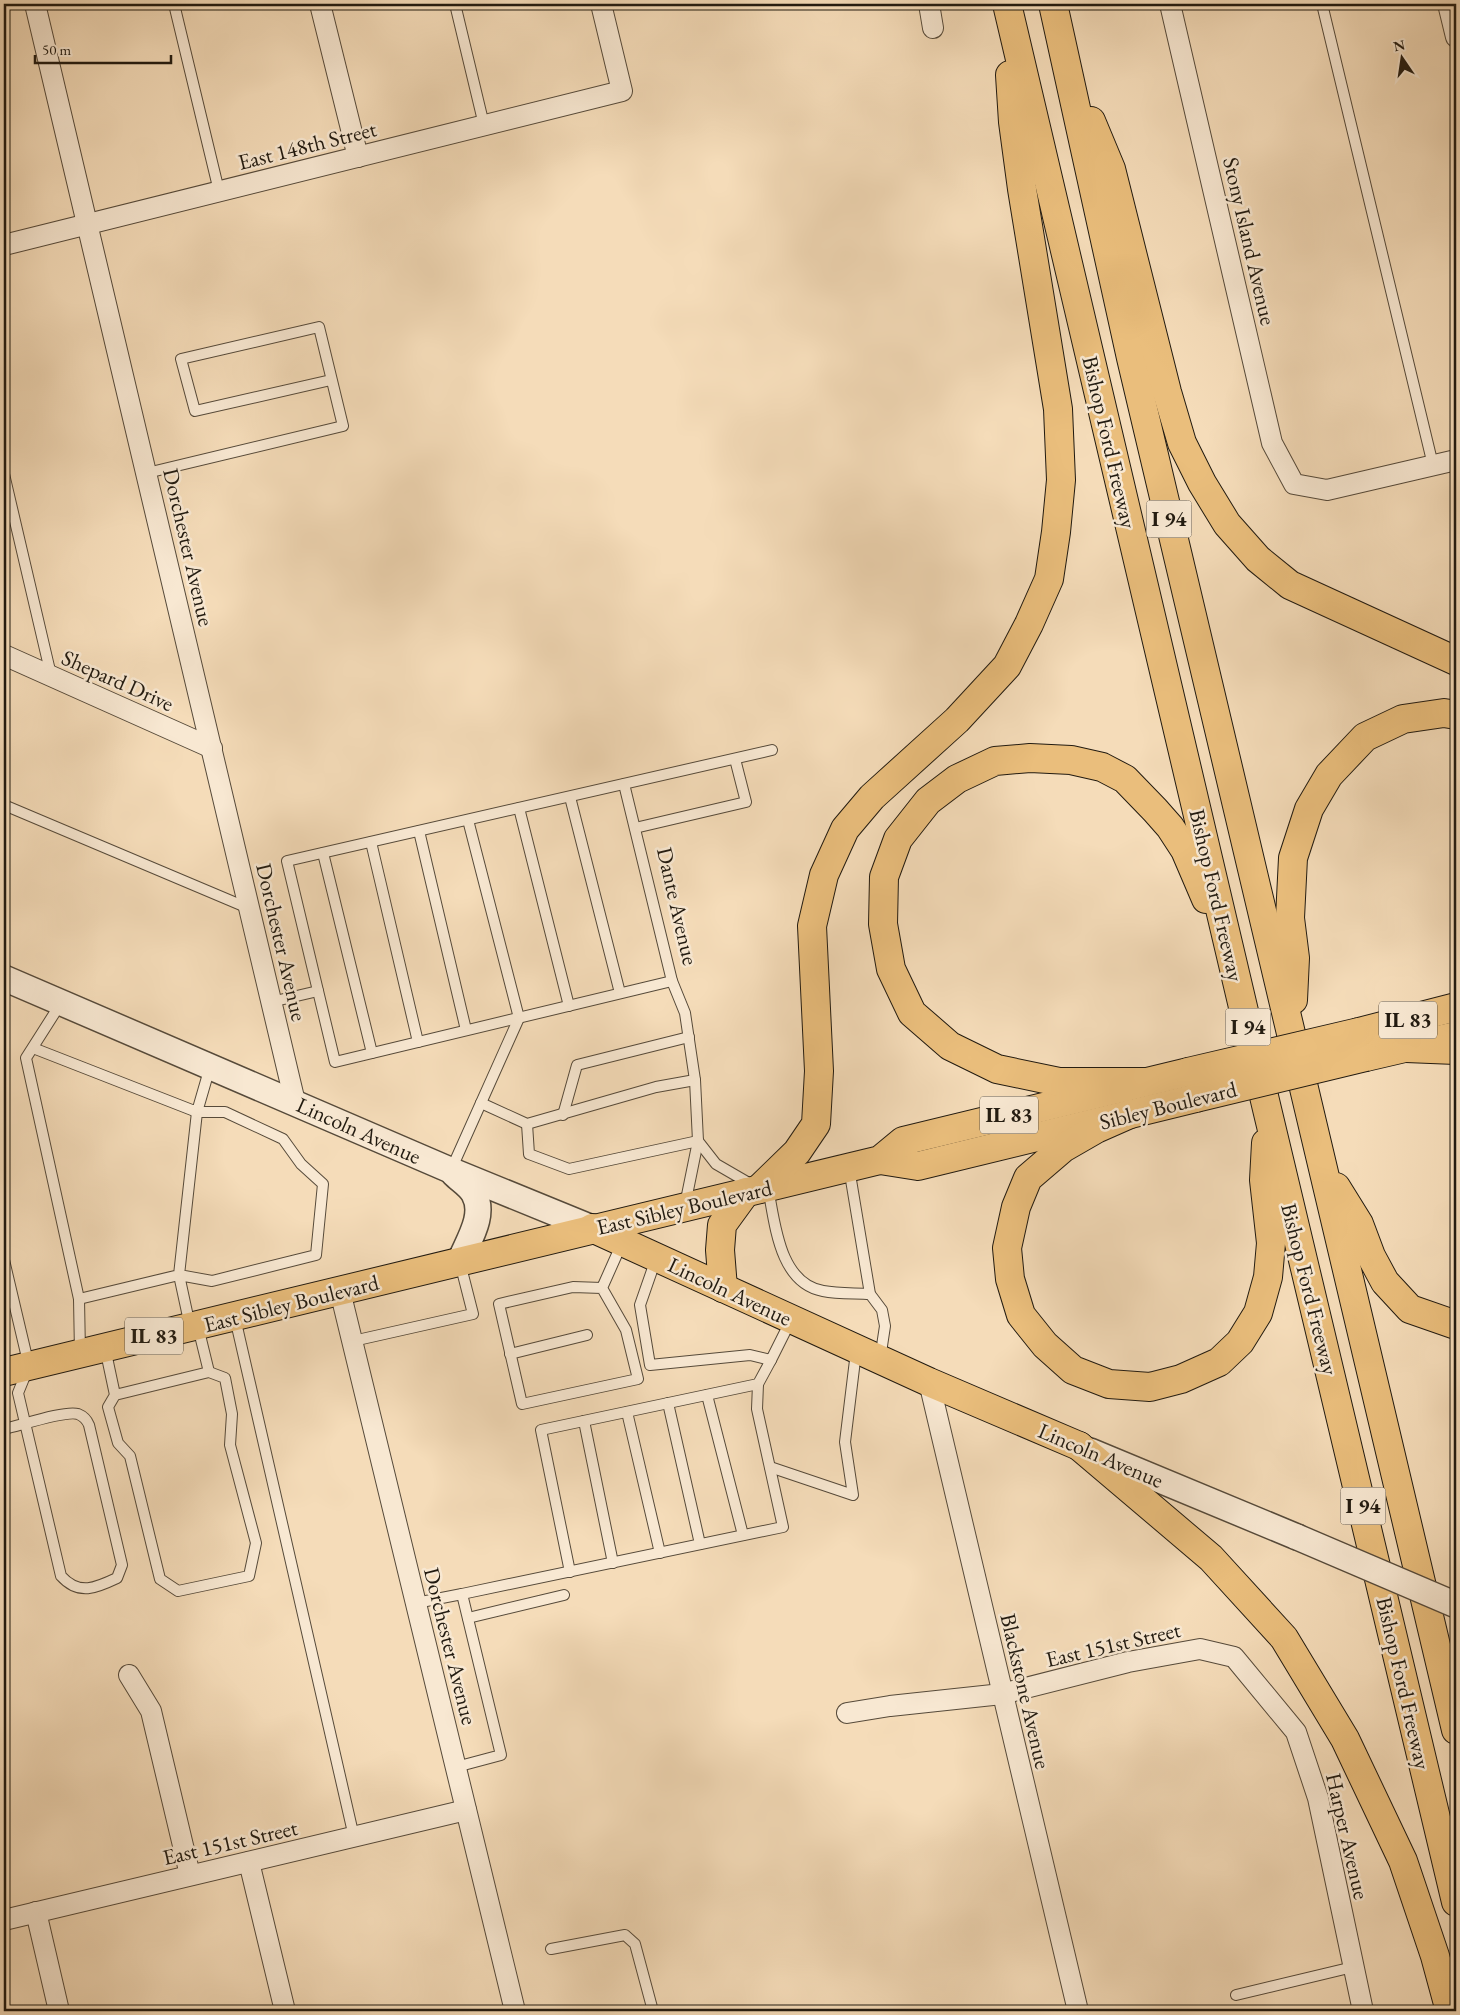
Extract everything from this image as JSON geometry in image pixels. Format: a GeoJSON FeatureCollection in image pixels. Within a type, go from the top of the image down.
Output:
{"type":"FeatureCollection","features":[{"type":"Feature","properties":{"kind":"main road","name":"Bishop Ford Freeway"},"geometry":{"type":"LineString","coordinates":[[1007,4],[1456,1902]]}},
{"type":"Feature","properties":{"kind":"main road"},"geometry":{"type":"LineString","coordinates":[[723,1288],[720,1250],[722,1226],[797,1152],[816,1124],[819,1071],[812,926],[824,875],[845,830],[872,797],[957,720],[1007,666],[1029,624],[1048,579],[1062,480],[1058,410],[1012,122],[1007,4]]}},
{"type":"Feature","properties":{"kind":"main road","name":"Bishop Ford Freeway"},"geometry":{"type":"LineString","coordinates":[[1053,4],[1131,358],[1324,1166],[1456,1730]]}},
{"type":"Feature","properties":{"kind":"main road"},"geometry":{"type":"LineString","coordinates":[[1064,59],[1111,168],[1167,392],[1182,442],[1202,483],[1227,524],[1258,559],[1290,585],[1456,661]]}},
{"type":"Feature","properties":{"kind":"main road"},"geometry":{"type":"LineString","coordinates":[[1291,1032],[1295,958],[1290,918],[1293,858],[1309,809],[1329,774],[1365,737],[1403,719],[1444,714],[1456,715]]}},
{"type":"Feature","properties":{"kind":"main road"},"geometry":{"type":"LineString","coordinates":[[1145,1082],[1058,1082],[997,1070],[950,1046],[912,1013],[891,969],[883,924],[884,876],[898,839],[928,801],[957,779],[995,761],[1030,758],[1071,760],[1102,767],[1125,779],[1170,827],[1185,850],[1197,882],[1230,946]]}},
{"type":"Feature","properties":{"kind":"main road","name":"Sibley Boulevard"},"geometry":{"type":"LineString","coordinates":[[880,1160],[918,1166],[1196,1098],[1363,1044],[1456,1008]]}},
{"type":"Feature","properties":{"kind":"main road","name":"Sibley Boulevard"},"geometry":{"type":"LineString","coordinates":[[1363,1044],[1406,1048],[1456,1036]]}},
{"type":"Feature","properties":{"kind":"main road","name":"East Sibley Boulevard"},"geometry":{"type":"LineString","coordinates":[[16,1369],[592,1228],[880,1160],[903,1141],[1145,1082],[1188,1072],[1363,1044]]}},
{"type":"Feature","properties":{"kind":"main road"},"geometry":{"type":"LineString","coordinates":[[1406,1048],[1456,1050]]}},
{"type":"Feature","properties":{"kind":"main road"},"geometry":{"type":"LineString","coordinates":[[1130,1114],[1096,1129],[1063,1148],[1028,1178],[1016,1207],[1007,1248],[1010,1279],[1021,1315],[1046,1345],[1073,1370],[1109,1384],[1150,1386],[1181,1379],[1219,1362],[1240,1342],[1258,1313],[1268,1277],[1271,1243],[1264,1180],[1267,1109]]}},
{"type":"Feature","properties":{"kind":"main road"},"geometry":{"type":"LineString","coordinates":[[1324,1166],[1359,1224],[1371,1256],[1385,1282],[1410,1310],[1456,1325]]}},
{"type":"Feature","properties":{"kind":"main road","name":"Lincoln Avenue"},"geometry":{"type":"LineString","coordinates":[[592,1228],[928,1382],[1079,1446]]}},
{"type":"Feature","properties":{"kind":"main road"},"geometry":{"type":"LineString","coordinates":[[1079,1446],[1211,1558],[1284,1638],[1345,1739],[1403,1861],[1435,1956],[1450,2011]]}},
{"type":"Feature","properties":{"kind":"street","name":"Dorchester Avenue"},"geometry":{"type":"LineString","coordinates":[[35,4],[295,1102]]}},
{"type":"Feature","properties":{"kind":"street"},"geometry":{"type":"LineString","coordinates":[[320,4],[358,157]]}},
{"type":"Feature","properties":{"kind":"street","name":"East 148th Street"},"geometry":{"type":"LineString","coordinates":[[4,245],[622,91],[601,4]]}},
{"type":"Feature","properties":{"kind":"street"},"geometry":{"type":"LineString","coordinates":[[929,4],[934,28]]}},
{"type":"Feature","properties":{"kind":"street","name":"Stony Island Avenue"},"geometry":{"type":"LineString","coordinates":[[1170,4],[1272,443],[1294,484],[1327,490],[1433,465]]}},
{"type":"Feature","properties":{"kind":"street"},"geometry":{"type":"LineString","coordinates":[[1448,4],[1456,37]]}},
{"type":"Feature","properties":{"kind":"street"},"geometry":{"type":"LineString","coordinates":[[1433,465],[1456,460]]}},
{"type":"Feature","properties":{"kind":"street","name":"Shepard Drive"},"geometry":{"type":"LineString","coordinates":[[4,655],[212,748]]}},
{"type":"Feature","properties":{"kind":"street","name":"Lincoln Avenue"},"geometry":{"type":"LineString","coordinates":[[4,978],[450,1170],[592,1228]]}},
{"type":"Feature","properties":{"kind":"street"},"geometry":{"type":"LineString","coordinates":[[450,1170],[474,1193],[478,1209],[478,1218],[460,1261]]}},
{"type":"Feature","properties":{"kind":"street","name":"Dorchester Avenue"},"geometry":{"type":"LineString","coordinates":[[340,1291],[515,2011]]}},
{"type":"Feature","properties":{"kind":"street","name":"Blackstone Avenue"},"geometry":{"type":"LineString","coordinates":[[928,1382],[1078,2011]]}},
{"type":"Feature","properties":{"kind":"street","name":"Lincoln Avenue"},"geometry":{"type":"LineString","coordinates":[[1079,1446],[1297,1536],[1456,1605]]}},
{"type":"Feature","properties":{"kind":"street","name":"East 151st Street"},"geometry":{"type":"LineString","coordinates":[[847,1713],[1002,1694],[1128,1662],[1200,1649],[1234,1657],[1259,1685]]}},
{"type":"Feature","properties":{"kind":"street"},"geometry":{"type":"LineString","coordinates":[[128,1675],[151,1711],[190,1875]]}},
{"type":"Feature","properties":{"kind":"street","name":"Harper Avenue"},"geometry":{"type":"LineString","coordinates":[[1259,1685],[1296,1732],[1318,1798],[1363,2011]]}},
{"type":"Feature","properties":{"kind":"street","name":"East 151st Street"},"geometry":{"type":"LineString","coordinates":[[4,1920],[466,1810]]}},
{"type":"Feature","properties":{"kind":"street"},"geometry":{"type":"LineString","coordinates":[[249,1862],[285,2011]]}},
{"type":"Feature","properties":{"kind":"street"},"geometry":{"type":"LineString","coordinates":[[36,1912],[59,2011]]}},
{"type":"Feature","properties":{"kind":"lane"},"geometry":{"type":"LineString","coordinates":[[174,4],[219,191]]}},
{"type":"Feature","properties":{"kind":"lane"},"geometry":{"type":"LineString","coordinates":[[455,4],[484,126]]}},
{"type":"Feature","properties":{"kind":"lane"},"geometry":{"type":"LineString","coordinates":[[1322,4],[1433,465]]}},
{"type":"Feature","properties":{"kind":"lane"},"geometry":{"type":"LineString","coordinates":[[147,473],[343,426],[332,380],[318,327],[181,359],[194,411],[332,380]]}},
{"type":"Feature","properties":{"kind":"lane"},"geometry":{"type":"LineString","coordinates":[[4,474],[51,675]]}},
{"type":"Feature","properties":{"kind":"lane"},"geometry":{"type":"LineString","coordinates":[[271,1002],[318,991],[287,861],[772,750]]}},
{"type":"Feature","properties":{"kind":"lane","name":"Dante Avenue"},"geometry":{"type":"LineString","coordinates":[[318,991],[335,1062],[672,981],[635,828],[746,802],[735,759]]}},
{"type":"Feature","properties":{"kind":"lane"},"geometry":{"type":"LineString","coordinates":[[624,784],[635,828]]}},
{"type":"Feature","properties":{"kind":"lane"},"geometry":{"type":"LineString","coordinates":[[570,797],[620,993]]}},
{"type":"Feature","properties":{"kind":"lane"},"geometry":{"type":"LineString","coordinates":[[4,805],[249,908]]}},
{"type":"Feature","properties":{"kind":"lane"},"geometry":{"type":"LineString","coordinates":[[519,808],[569,1006]]}},
{"type":"Feature","properties":{"kind":"lane"},"geometry":{"type":"LineString","coordinates":[[450,1170],[518,1018],[468,820]]}},
{"type":"Feature","properties":{"kind":"lane"},"geometry":{"type":"LineString","coordinates":[[419,831],[466,1030]]}},
{"type":"Feature","properties":{"kind":"lane"},"geometry":{"type":"LineString","coordinates":[[371,842],[418,1042]]}},
{"type":"Feature","properties":{"kind":"lane"},"geometry":{"type":"LineString","coordinates":[[323,853],[372,1053]]}},
{"type":"Feature","properties":{"kind":"lane"},"geometry":{"type":"LineString","coordinates":[[672,981],[685,1013],[695,1080],[698,1141],[684,1206]]}},
{"type":"Feature","properties":{"kind":"lane"},"geometry":{"type":"LineString","coordinates":[[61,1003],[26,1058],[92,1351],[115,1395]]}},
{"type":"Feature","properties":{"kind":"lane"},"geometry":{"type":"LineString","coordinates":[[563,1115],[577,1065],[688,1037]]}},
{"type":"Feature","properties":{"kind":"lane"},"geometry":{"type":"LineString","coordinates":[[32,1048],[197,1112],[225,1112],[283,1139],[300,1164],[324,1184],[316,1255],[212,1281],[179,1275],[79,1299]]}},
{"type":"Feature","properties":{"kind":"lane"},"geometry":{"type":"LineString","coordinates":[[209,1372],[179,1275],[197,1112],[211,1066]]}},
{"type":"Feature","properties":{"kind":"lane"},"geometry":{"type":"LineString","coordinates":[[481,1103],[526,1124],[656,1087],[695,1080]]}},
{"type":"Feature","properties":{"kind":"lane"},"geometry":{"type":"LineString","coordinates":[[526,1124],[529,1154],[569,1169],[698,1141]]}},
{"type":"Feature","properties":{"kind":"lane"},"geometry":{"type":"LineString","coordinates":[[698,1141],[716,1164],[758,1189],[776,1227],[786,1260],[799,1280],[822,1291],[870,1294]]}},
{"type":"Feature","properties":{"kind":"lane"},"geometry":{"type":"LineString","coordinates":[[770,1467],[853,1495],[845,1442],[868,1354],[885,1326],[882,1310],[870,1294],[848,1168]]}},
{"type":"Feature","properties":{"kind":"lane"},"geometry":{"type":"LineString","coordinates":[[602,1288],[622,1242]]}},
{"type":"Feature","properties":{"kind":"lane"},"geometry":{"type":"LineString","coordinates":[[656,1258],[640,1305],[650,1365],[750,1355],[771,1360]]}},
{"type":"Feature","properties":{"kind":"lane"},"geometry":{"type":"LineString","coordinates":[[4,1260],[18,1393],[26,1424],[62,1576],[69,1585],[81,1588],[96,1588],[116,1578],[122,1565],[86,1419],[77,1414],[64,1414],[26,1424],[4,1429]]}},
{"type":"Feature","properties":{"kind":"lane"},"geometry":{"type":"LineString","coordinates":[[353,1341],[474,1314],[460,1261]]}},
{"type":"Feature","properties":{"kind":"lane"},"geometry":{"type":"LineString","coordinates":[[573,1287],[602,1288],[626,1330],[638,1379],[522,1404],[499,1304],[573,1287]]}},
{"type":"Feature","properties":{"kind":"lane"},"geometry":{"type":"LineString","coordinates":[[234,1317],[354,1837]]}},
{"type":"Feature","properties":{"kind":"lane"},"geometry":{"type":"LineString","coordinates":[[416,1602],[783,1527],[758,1409],[758,1384],[792,1320]]}},
{"type":"Feature","properties":{"kind":"lane"},"geometry":{"type":"LineString","coordinates":[[510,1354],[588,1335]]}},
{"type":"Feature","properties":{"kind":"lane"},"geometry":{"type":"LineString","coordinates":[[209,1372],[225,1378],[232,1414],[230,1445],[256,1542],[249,1576],[178,1591],[160,1579],[130,1456],[118,1443],[108,1407],[115,1395],[209,1372]]}},
{"type":"Feature","properties":{"kind":"lane"},"geometry":{"type":"LineString","coordinates":[[570,1572],[541,1430],[758,1384]]}},
{"type":"Feature","properties":{"kind":"lane"},"geometry":{"type":"LineString","coordinates":[[707,1395],[743,1536]]}},
{"type":"Feature","properties":{"kind":"lane"},"geometry":{"type":"LineString","coordinates":[[668,1403],[700,1544]]}},
{"type":"Feature","properties":{"kind":"lane"},"geometry":{"type":"LineString","coordinates":[[627,1412],[660,1553]]}},
{"type":"Feature","properties":{"kind":"lane"},"geometry":{"type":"LineString","coordinates":[[584,1421],[613,1562]]}},
{"type":"Feature","properties":{"kind":"lane"},"geometry":{"type":"LineString","coordinates":[[456,1767],[501,1755],[462,1594]]}},
{"type":"Feature","properties":{"kind":"lane"},"geometry":{"type":"LineString","coordinates":[[468,1618],[564,1595]]}},
{"type":"Feature","properties":{"kind":"lane"},"geometry":{"type":"LineString","coordinates":[[552,1949],[625,1935],[635,1944],[653,2011]]}},
{"type":"Feature","properties":{"kind":"lane"},"geometry":{"type":"LineString","coordinates":[[1236,1995],[1353,1967]]}}]}
